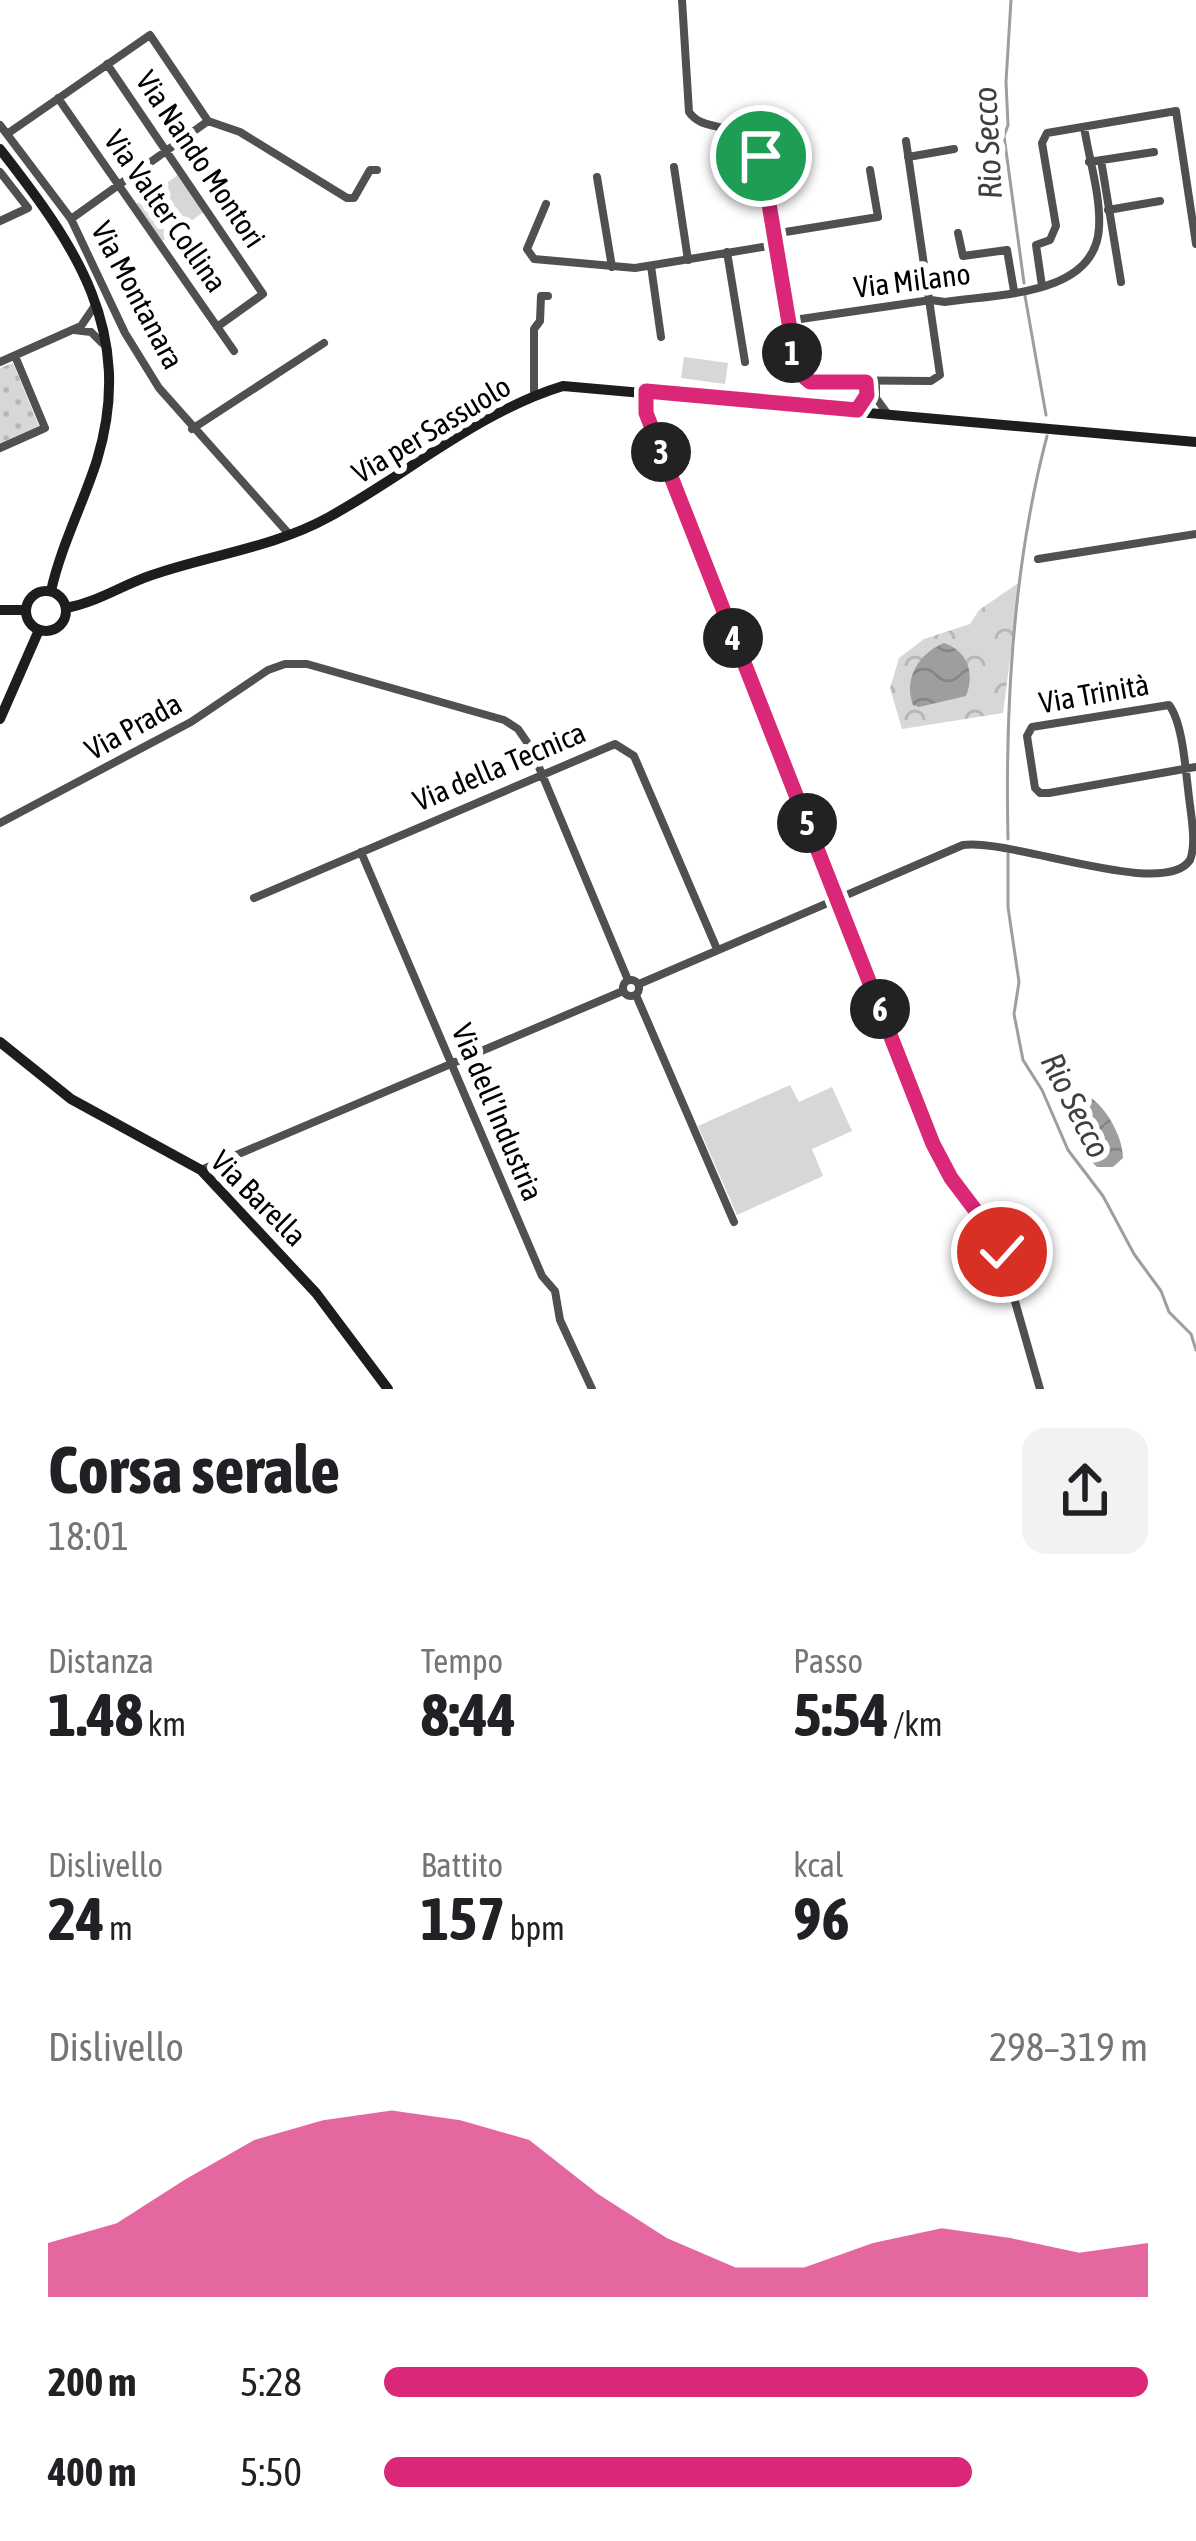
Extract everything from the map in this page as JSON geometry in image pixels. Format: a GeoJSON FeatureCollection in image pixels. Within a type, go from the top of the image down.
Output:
{"type":"FeatureCollection","features":[{"type":"Feature","properties":{"kind":"main road"},"geometry":{"type":"LineString","coordinates":[[0,149],[67,238],[93,295],[106,352],[107,403],[98,456],[51,591]]}},
{"type":"Feature","properties":{"kind":"main road","name":"Via per Sassuolo"},"geometry":{"type":"LineString","coordinates":[[66,608],[326,519],[534,396],[563,386],[1196,442]]}},
{"type":"Feature","properties":{"kind":"main road"},"geometry":{"type":"LineString","coordinates":[[51,591],[66,608],[61,625],[51,631],[39,630],[28,620],[26,610],[34,594],[51,591]]}},
{"type":"Feature","properties":{"kind":"main road"},"geometry":{"type":"LineString","coordinates":[[0,610],[26,610]]}},
{"type":"Feature","properties":{"kind":"main road"},"geometry":{"type":"LineString","coordinates":[[0,719],[39,630]]}},
{"type":"Feature","properties":{"kind":"main road","name":"Via Barella"},"geometry":{"type":"LineString","coordinates":[[0,1042],[71,1099],[201,1170],[316,1293],[388,1389]]}},
{"type":"Feature","properties":{"kind":"street"},"geometry":{"type":"LineString","coordinates":[[682,0],[689,112],[701,124],[740,131],[761,156],[795,366],[805,380],[938,378],[906,140]]}},
{"type":"Feature","properties":{"kind":"street"},"geometry":{"type":"LineString","coordinates":[[3,129],[150,35],[207,114],[208,122]]}},
{"type":"Feature","properties":{"kind":"street","name":"Via Nando Montori"},"geometry":{"type":"LineString","coordinates":[[107,64],[263,294],[217,327]]}},
{"type":"Feature","properties":{"kind":"street","name":"Via Valter Collina"},"geometry":{"type":"LineString","coordinates":[[58,98],[234,351]]}},
{"type":"Feature","properties":{"kind":"street"},"geometry":{"type":"LineString","coordinates":[[1042,286],[1036,245],[1050,240],[1056,226],[1043,136],[1176,111],[1196,244]]}},
{"type":"Feature","properties":{"kind":"street"},"geometry":{"type":"LineString","coordinates":[[71,219],[208,122]]}},
{"type":"Feature","properties":{"kind":"street"},"geometry":{"type":"LineString","coordinates":[[208,122],[240,132],[347,198],[354,198],[368,173],[377,170]]}},
{"type":"Feature","properties":{"kind":"street","name":"Via Milano"},"geometry":{"type":"LineString","coordinates":[[787,321],[1014,291],[1073,275],[1087,262],[1097,241],[1098,212],[1084,127]]}},
{"type":"Feature","properties":{"kind":"street","name":"Via Montanara"},"geometry":{"type":"LineString","coordinates":[[3,129],[71,219],[137,356],[192,429],[290,534]]}},
{"type":"Feature","properties":{"kind":"street"},"geometry":{"type":"LineString","coordinates":[[908,158],[954,149]]}},
{"type":"Feature","properties":{"kind":"street"},"geometry":{"type":"LineString","coordinates":[[1089,162],[1154,152]]}},
{"type":"Feature","properties":{"kind":"street"},"geometry":{"type":"LineString","coordinates":[[1101,160],[1121,282]]}},
{"type":"Feature","properties":{"kind":"street"},"geometry":{"type":"LineString","coordinates":[[674,167],[688,260]]}},
{"type":"Feature","properties":{"kind":"street"},"geometry":{"type":"LineString","coordinates":[[546,204],[527,249],[529,256],[612,267],[651,266],[878,218],[870,170]]}},
{"type":"Feature","properties":{"kind":"street"},"geometry":{"type":"LineString","coordinates":[[0,172],[28,208],[0,221]]}},
{"type":"Feature","properties":{"kind":"street"},"geometry":{"type":"LineString","coordinates":[[597,177],[612,267]]}},
{"type":"Feature","properties":{"kind":"street"},"geometry":{"type":"LineString","coordinates":[[1098,212],[1160,201]]}},
{"type":"Feature","properties":{"kind":"street"},"geometry":{"type":"LineString","coordinates":[[958,232],[963,256],[1007,250],[1014,291]]}},
{"type":"Feature","properties":{"kind":"street"},"geometry":{"type":"LineString","coordinates":[[728,252],[745,362]]}},
{"type":"Feature","properties":{"kind":"street"},"geometry":{"type":"LineString","coordinates":[[651,266],[661,337]]}},
{"type":"Feature","properties":{"kind":"street"},"geometry":{"type":"LineString","coordinates":[[0,362],[73,331],[92,314],[93,295]]}},
{"type":"Feature","properties":{"kind":"street"},"geometry":{"type":"LineString","coordinates":[[534,396],[534,328],[540,321],[541,296],[548,296]]}},
{"type":"Feature","properties":{"kind":"street"},"geometry":{"type":"LineString","coordinates":[[73,331],[91,332],[106,352]]}},
{"type":"Feature","properties":{"kind":"street"},"geometry":{"type":"LineString","coordinates":[[192,429],[324,343]]}},
{"type":"Feature","properties":{"kind":"street"},"geometry":{"type":"LineString","coordinates":[[0,448],[45,428],[15,356]]}},
{"type":"Feature","properties":{"kind":"street"},"geometry":{"type":"LineString","coordinates":[[871,382],[871,412]]}},
{"type":"Feature","properties":{"kind":"street"},"geometry":{"type":"LineString","coordinates":[[646,391],[649,422],[933,1144],[951,1178],[998,1242],[1040,1389]]}},
{"type":"Feature","properties":{"kind":"street"},"geometry":{"type":"LineString","coordinates":[[871,397],[871,412]]}},
{"type":"Feature","properties":{"kind":"street"},"geometry":{"type":"LineString","coordinates":[[1038,560],[1196,534]]}},
{"type":"Feature","properties":{"kind":"street","name":"Via Prada"},"geometry":{"type":"LineString","coordinates":[[0,824],[191,722],[268,670],[285,664],[308,664],[504,721],[523,735],[541,774]]}},
{"type":"Feature","properties":{"kind":"street","name":"Via Trinità"},"geometry":{"type":"LineString","coordinates":[[836,898],[952,848],[975,843],[1126,873],[1178,870],[1191,859],[1195,837],[1184,769],[1175,714],[1169,705],[1036,725],[1027,733],[1035,788],[1040,793],[1184,769],[1196,767]]}},
{"type":"Feature","properties":{"kind":"street","name":"Via della Tecnica"},"geometry":{"type":"LineString","coordinates":[[254,898],[609,745],[621,745],[631,752],[717,949]]}},
{"type":"Feature","properties":{"kind":"street"},"geometry":{"type":"LineString","coordinates":[[541,774],[734,1222]]}},
{"type":"Feature","properties":{"kind":"street","name":"Via dell’Industria"},"geometry":{"type":"LineString","coordinates":[[361,852],[542,1276],[555,1292],[560,1320],[592,1389]]}},
{"type":"Feature","properties":{"kind":"street"},"geometry":{"type":"LineString","coordinates":[[201,1170],[836,898]]}},
{"type":"Feature","properties":{"kind":"street"},"geometry":{"type":"LineString","coordinates":[[623,991],[635,995]]}},
{"type":"Feature","properties":{"kind":"green space"},"geometry":{"type":"Polygon","coordinates":[[[178,175],[204,212],[162,241],[136,204],[178,175]]]}},
{"type":"Feature","properties":{"kind":"green space"},"geometry":{"type":"Polygon","coordinates":[[[684,357],[728,363],[725,384],[681,378],[684,357]]]}},
{"type":"Feature","properties":{"kind":"green space"},"geometry":{"type":"Polygon","coordinates":[[[13,363],[39,426],[0,443],[0,368],[13,363]]]}},
{"type":"Feature","properties":{"kind":"green space"},"geometry":{"type":"Polygon","coordinates":[[[1020,582],[1003,713],[902,729],[890,688],[899,658],[924,639],[970,624],[979,610],[1020,582]]]}},
{"type":"Feature","properties":{"kind":"green space"},"geometry":{"type":"Polygon","coordinates":[[[790,1085],[799,1102],[832,1087],[852,1131],[812,1149],[823,1176],[737,1215],[698,1126],[790,1085]]]}},
{"type":"Feature","properties":{"kind":"water"},"geometry":{"type":"Polygon","coordinates":[[[944,643],[967,664],[966,696],[913,705],[910,686],[915,668],[944,643]]]}},
{"type":"Feature","properties":{"kind":"water"},"geometry":{"type":"Polygon","coordinates":[[[1084,1094],[1099,1104],[1116,1130],[1123,1158],[1113,1167],[1097,1167],[1072,1131],[1067,1108],[1084,1094]]]}},
{"type":"Feature","properties":{"kind":"waterway","name":"Rio Secco"},"geometry":{"type":"LineString","coordinates":[[1011,0],[1004,136],[1024,283]]}},
{"type":"Feature","properties":{"kind":"waterway","name":"Rio Secco"},"geometry":{"type":"LineString","coordinates":[[1025,296],[1046,415]]}},
{"type":"Feature","properties":{"kind":"waterway","name":"Rio Secco"},"geometry":{"type":"LineString","coordinates":[[1008,839],[1014,636],[1026,535],[1047,436]]}},
{"type":"Feature","properties":{"kind":"waterway","name":"Rio Secco"},"geometry":{"type":"LineString","coordinates":[[1008,854],[1008,907],[1019,982],[1014,1014],[1023,1060],[1068,1150],[1103,1196],[1169,1312],[1191,1334],[1196,1350]]}},
{"type":"Feature","properties":{"kind":"route"},"geometry":{"type":"LineString","coordinates":[[761,156],[797,371],[810,382],[866,382],[867,395],[857,410],[646,391],[646,413],[933,1144],[1002,1252]]}}]}
